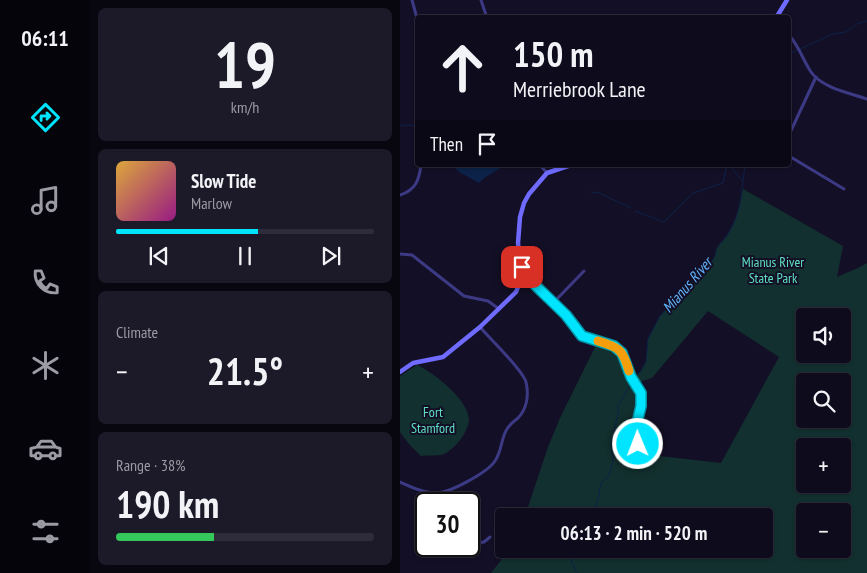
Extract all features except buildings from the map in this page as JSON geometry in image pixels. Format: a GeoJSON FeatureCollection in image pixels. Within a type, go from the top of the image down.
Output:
{"type":"FeatureCollection","features":[{"type":"Feature","properties":{"kind":"street"},"geometry":{"type":"LineString","coordinates":[[412,0],[416,15]]}},
{"type":"Feature","properties":{"kind":"street"},"geometry":{"type":"LineString","coordinates":[[481,0],[486,15]]}},
{"type":"Feature","properties":{"kind":"street"},"geometry":{"type":"LineString","coordinates":[[778,15],[787,0]]}},
{"type":"Feature","properties":{"kind":"street"},"geometry":{"type":"LineString","coordinates":[[791,38],[816,78],[867,99]]}},
{"type":"Feature","properties":{"kind":"street"},"geometry":{"type":"LineString","coordinates":[[791,131],[816,78]]}},
{"type":"Feature","properties":{"kind":"street"},"geometry":{"type":"LineString","coordinates":[[791,157],[844,189]]}},
{"type":"Feature","properties":{"kind":"street"},"geometry":{"type":"LineString","coordinates":[[400,195],[414,188],[421,167]]}},
{"type":"Feature","properties":{"kind":"street"},"geometry":{"type":"LineString","coordinates":[[542,167],[547,173]]}},
{"type":"Feature","properties":{"kind":"street"},"geometry":{"type":"LineString","coordinates":[[400,372],[414,364],[443,357],[480,327],[516,292],[521,283],[522,267],[518,243],[522,208],[529,194],[547,173],[565,167]]}},
{"type":"Feature","properties":{"kind":"street"},"geometry":{"type":"LineString","coordinates":[[400,254],[412,255],[464,296],[488,301],[499,310]]}},
{"type":"Feature","properties":{"kind":"street"},"geometry":{"type":"LineString","coordinates":[[522,267],[536,286],[566,315],[582,336],[610,344],[618,349],[639,389],[641,402],[634,439],[648,450],[651,451],[655,448]]}},
{"type":"Feature","properties":{"kind":"street"},"geometry":{"type":"LineString","coordinates":[[554,302],[584,271]]}},
{"type":"Feature","properties":{"kind":"street"},"geometry":{"type":"LineString","coordinates":[[521,283],[536,286]]}},
{"type":"Feature","properties":{"kind":"street"},"geometry":{"type":"LineString","coordinates":[[440,492],[456,486],[490,467],[497,458],[508,427],[522,414],[528,396],[525,379],[480,327]]}},
{"type":"Feature","properties":{"kind":"street"},"geometry":{"type":"LineString","coordinates":[[400,482],[419,490],[431,492]]}},
{"type":"Feature","properties":{"kind":"street"},"geometry":{"type":"LineString","coordinates":[[480,543],[490,537]]}},
{"type":"Feature","properties":{"kind":"green space","name":"Mianus River State Park"},"geometry":{"type":"Polygon","coordinates":[[[743,189],[843,246],[837,277],[867,263],[867,573],[491,573],[503,558],[773,558],[773,508],[528,508],[560,418],[597,343],[613,348],[621,354],[629,377],[632,380],[641,371],[646,362],[648,339],[660,316],[689,284],[704,272],[715,256],[717,248],[726,238],[737,213],[743,189]],[[708,311],[652,378],[636,383],[640,402],[633,439],[651,455],[721,463],[779,357],[708,311]]]}},
{"type":"Feature","properties":{"kind":"green space","name":"Fort Stamford"},"geometry":{"type":"Polygon","coordinates":[[[417,365],[449,388],[463,404],[467,412],[469,420],[463,436],[455,446],[441,455],[421,456],[400,432],[400,376],[417,365]]]}},
{"type":"Feature","properties":{"kind":"water"},"geometry":{"type":"Polygon","coordinates":[[[454,167],[502,167],[479,183],[459,172],[454,167]]]}},
{"type":"Feature","properties":{"kind":"waterway","name":"Mianus River"},"geometry":{"type":"LineString","coordinates":[[791,53],[833,34],[846,32],[857,24],[867,21]]}},
{"type":"Feature","properties":{"kind":"waterway"},"geometry":{"type":"LineString","coordinates":[[400,126],[415,126]]}},
{"type":"Feature","properties":{"kind":"waterway"},"geometry":{"type":"LineString","coordinates":[[635,211],[664,222],[693,193],[723,183],[727,167]]}},
{"type":"Feature","properties":{"kind":"waterway"},"geometry":{"type":"LineString","coordinates":[[732,167],[742,181]]}},
{"type":"Feature","properties":{"kind":"waterway","name":"Mianus River"},"geometry":{"type":"LineString","coordinates":[[594,508],[601,483],[609,476],[613,461],[611,445],[618,406],[632,381],[646,362],[648,339],[660,316],[707,267],[715,256],[718,246],[731,229],[739,206],[745,167]]}},
{"type":"Feature","properties":{"kind":"waterway"},"geometry":{"type":"LineString","coordinates":[[591,192],[599,193],[631,208]]}},
{"type":"Feature","properties":{"kind":"waterway","name":"Mianus River"},"geometry":{"type":"LineString","coordinates":[[571,558],[574,568],[578,573]]}},
{"type":"Feature","properties":{"kind":"slow traffic"},"geometry":{"type":"LineString","coordinates":[[598,341],[610,344],[618,349],[622,353],[629,371]]}},
{"type":"Feature","properties":{"kind":"route"},"geometry":{"type":"LineString","coordinates":[[522,267],[536,286],[566,315],[583,337],[610,344],[622,353],[631,377],[641,393],[641,406],[634,436],[638,444]]}}]}
